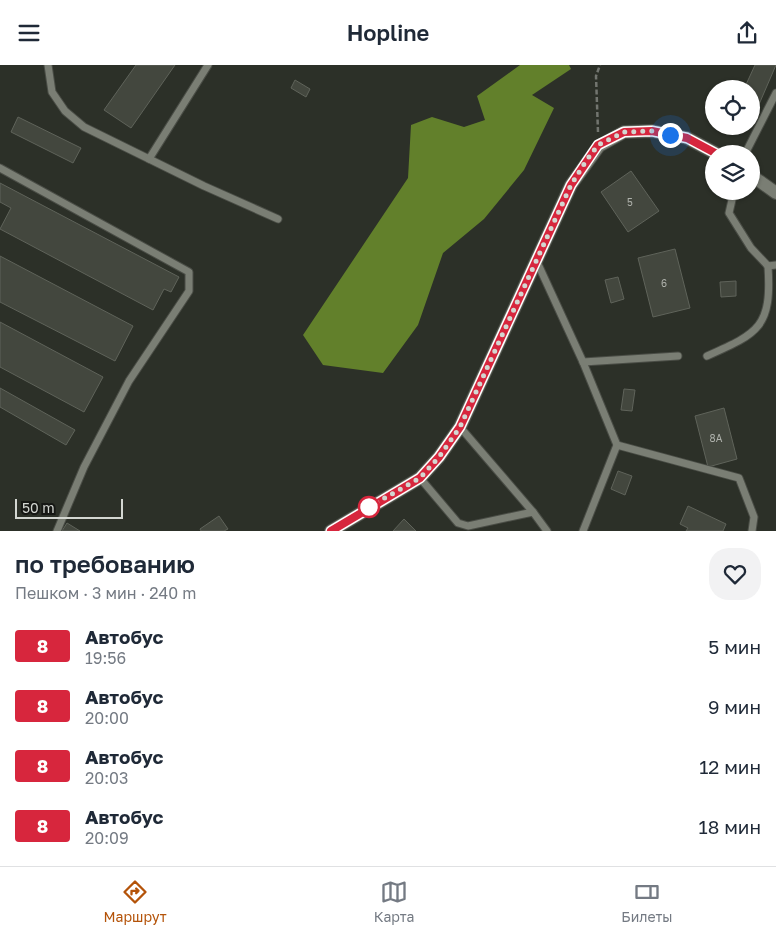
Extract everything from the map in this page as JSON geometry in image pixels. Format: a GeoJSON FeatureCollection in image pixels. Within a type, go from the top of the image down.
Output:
{"type":"FeatureCollection","features":[{"type":"Feature","properties":{"kind":"street"},"geometry":{"type":"LineString","coordinates":[[331,531],[420,478],[439,457],[460,427],[571,185],[598,145],[624,132],[652,131],[687,138],[705,148]]}},
{"type":"Feature","properties":{"kind":"street"},"geometry":{"type":"LineString","coordinates":[[760,181],[776,193]]}},
{"type":"Feature","properties":{"kind":"lane"},"geometry":{"type":"LineString","coordinates":[[48,65],[52,92],[65,111],[84,127],[278,219]]}},
{"type":"Feature","properties":{"kind":"lane"},"geometry":{"type":"LineString","coordinates":[[149,159],[208,65]]}},
{"type":"Feature","properties":{"kind":"lane"},"geometry":{"type":"LineString","coordinates":[[750,145],[776,93]]}},
{"type":"Feature","properties":{"kind":"lane"},"geometry":{"type":"LineString","coordinates":[[0,168],[189,272],[189,291],[129,381],[84,467],[56,531]]}},
{"type":"Feature","properties":{"kind":"lane"},"geometry":{"type":"LineString","coordinates":[[707,356],[736,343],[760,326],[770,296],[772,266],[751,248],[729,213],[732,200]]}},
{"type":"Feature","properties":{"kind":"lane"},"geometry":{"type":"LineString","coordinates":[[537,262],[583,362],[617,445],[583,531]]}},
{"type":"Feature","properties":{"kind":"lane"},"geometry":{"type":"LineString","coordinates":[[583,362],[678,356]]}},
{"type":"Feature","properties":{"kind":"lane"},"geometry":{"type":"LineString","coordinates":[[460,427],[547,531]]}},
{"type":"Feature","properties":{"kind":"lane"},"geometry":{"type":"LineString","coordinates":[[617,445],[740,478],[754,517],[752,531]]}},
{"type":"Feature","properties":{"kind":"lane"},"geometry":{"type":"LineString","coordinates":[[420,478],[458,523],[468,526],[533,512]]}},
{"type":"Feature","properties":{"kind":"path"},"geometry":{"type":"LineString","coordinates":[[598,145],[596,76],[600,65]]}},
{"type":"Feature","properties":{"kind":"shaded area"},"geometry":{"type":"Polygon","coordinates":[[[520,65],[569,65],[571,69],[532,95],[554,108],[524,170],[484,219],[443,253],[418,325],[383,373],[323,365],[303,335],[408,178],[411,125],[432,117],[464,127],[485,120],[477,96],[520,65]]]}},
{"type":"Feature","properties":{"kind":"building"},"geometry":{"type":"Polygon","coordinates":[[[136,65],[175,65],[131,128],[104,110],[136,65]]]}},
{"type":"Feature","properties":{"kind":"building"},"geometry":{"type":"Polygon","coordinates":[[[755,65],[776,65],[760,102],[760,80],[748,80],[755,65]]]}},
{"type":"Feature","properties":{"kind":"building"},"geometry":{"type":"Polygon","coordinates":[[[295,80],[310,89],[306,97],[291,88],[295,80]]]}},
{"type":"Feature","properties":{"kind":"building"},"geometry":{"type":"Polygon","coordinates":[[[18,117],[81,148],[73,163],[11,132],[18,117]]]}},
{"type":"Feature","properties":{"kind":"building"},"geometry":{"type":"Polygon","coordinates":[[[631,171],[659,211],[628,232],[601,192],[631,171]]]}},
{"type":"Feature","properties":{"kind":"building"},"geometry":{"type":"Polygon","coordinates":[[[0,183],[179,277],[171,292],[164,289],[153,310],[0,229],[11,208],[0,202],[0,183]]]}},
{"type":"Feature","properties":{"kind":"building"},"geometry":{"type":"Polygon","coordinates":[[[675,249],[690,308],[653,317],[638,258],[675,249]]]}},
{"type":"Feature","properties":{"kind":"building"},"geometry":{"type":"Polygon","coordinates":[[[0,256],[133,326],[115,361],[0,302],[0,256]]]}},
{"type":"Feature","properties":{"kind":"building"},"geometry":{"type":"Polygon","coordinates":[[[618,277],[624,299],[611,303],[605,280],[618,277]]]}},
{"type":"Feature","properties":{"kind":"building"},"geometry":{"type":"Polygon","coordinates":[[[736,281],[736,296],[721,297],[720,282],[736,281]]]}},
{"type":"Feature","properties":{"kind":"building"},"geometry":{"type":"Polygon","coordinates":[[[0,322],[103,377],[84,412],[0,367],[0,322]]]}},
{"type":"Feature","properties":{"kind":"building"},"geometry":{"type":"Polygon","coordinates":[[[0,388],[75,430],[66,445],[0,407],[0,388]]]}},
{"type":"Feature","properties":{"kind":"building"},"geometry":{"type":"Polygon","coordinates":[[[624,389],[635,390],[632,411],[621,410],[624,389]]]}},
{"type":"Feature","properties":{"kind":"building"},"geometry":{"type":"Polygon","coordinates":[[[724,408],[737,459],[708,467],[695,416],[724,408]]]}},
{"type":"Feature","properties":{"kind":"building"},"geometry":{"type":"Polygon","coordinates":[[[618,471],[632,476],[625,495],[611,489],[618,471]]]}},
{"type":"Feature","properties":{"kind":"building"},"geometry":{"type":"Polygon","coordinates":[[[688,506],[726,524],[723,531],[686,531],[688,528],[680,524],[688,506]]]}},
{"type":"Feature","properties":{"kind":"building"},"geometry":{"type":"Polygon","coordinates":[[[219,516],[228,529],[224,531],[201,531],[200,529],[219,516]]]}},
{"type":"Feature","properties":{"kind":"building"},"geometry":{"type":"Polygon","coordinates":[[[404,519],[416,531],[393,531],[404,519]]]}},
{"type":"Feature","properties":{"kind":"building"},"geometry":{"type":"Polygon","coordinates":[[[67,523],[80,531],[62,531],[67,523]]]}},
{"type":"Feature","properties":{"kind":"bus line","name":"8"},"geometry":{"type":"LineString","coordinates":[[331,531],[420,478],[439,457],[460,427],[571,185],[598,145],[624,132],[652,131],[687,138],[705,148]]}},
{"type":"Feature","properties":{"kind":"route"},"geometry":{"type":"LineString","coordinates":[[369,507],[420,478],[439,457],[460,427],[571,185],[598,145],[624,132],[652,131],[670,135]]}}]}
